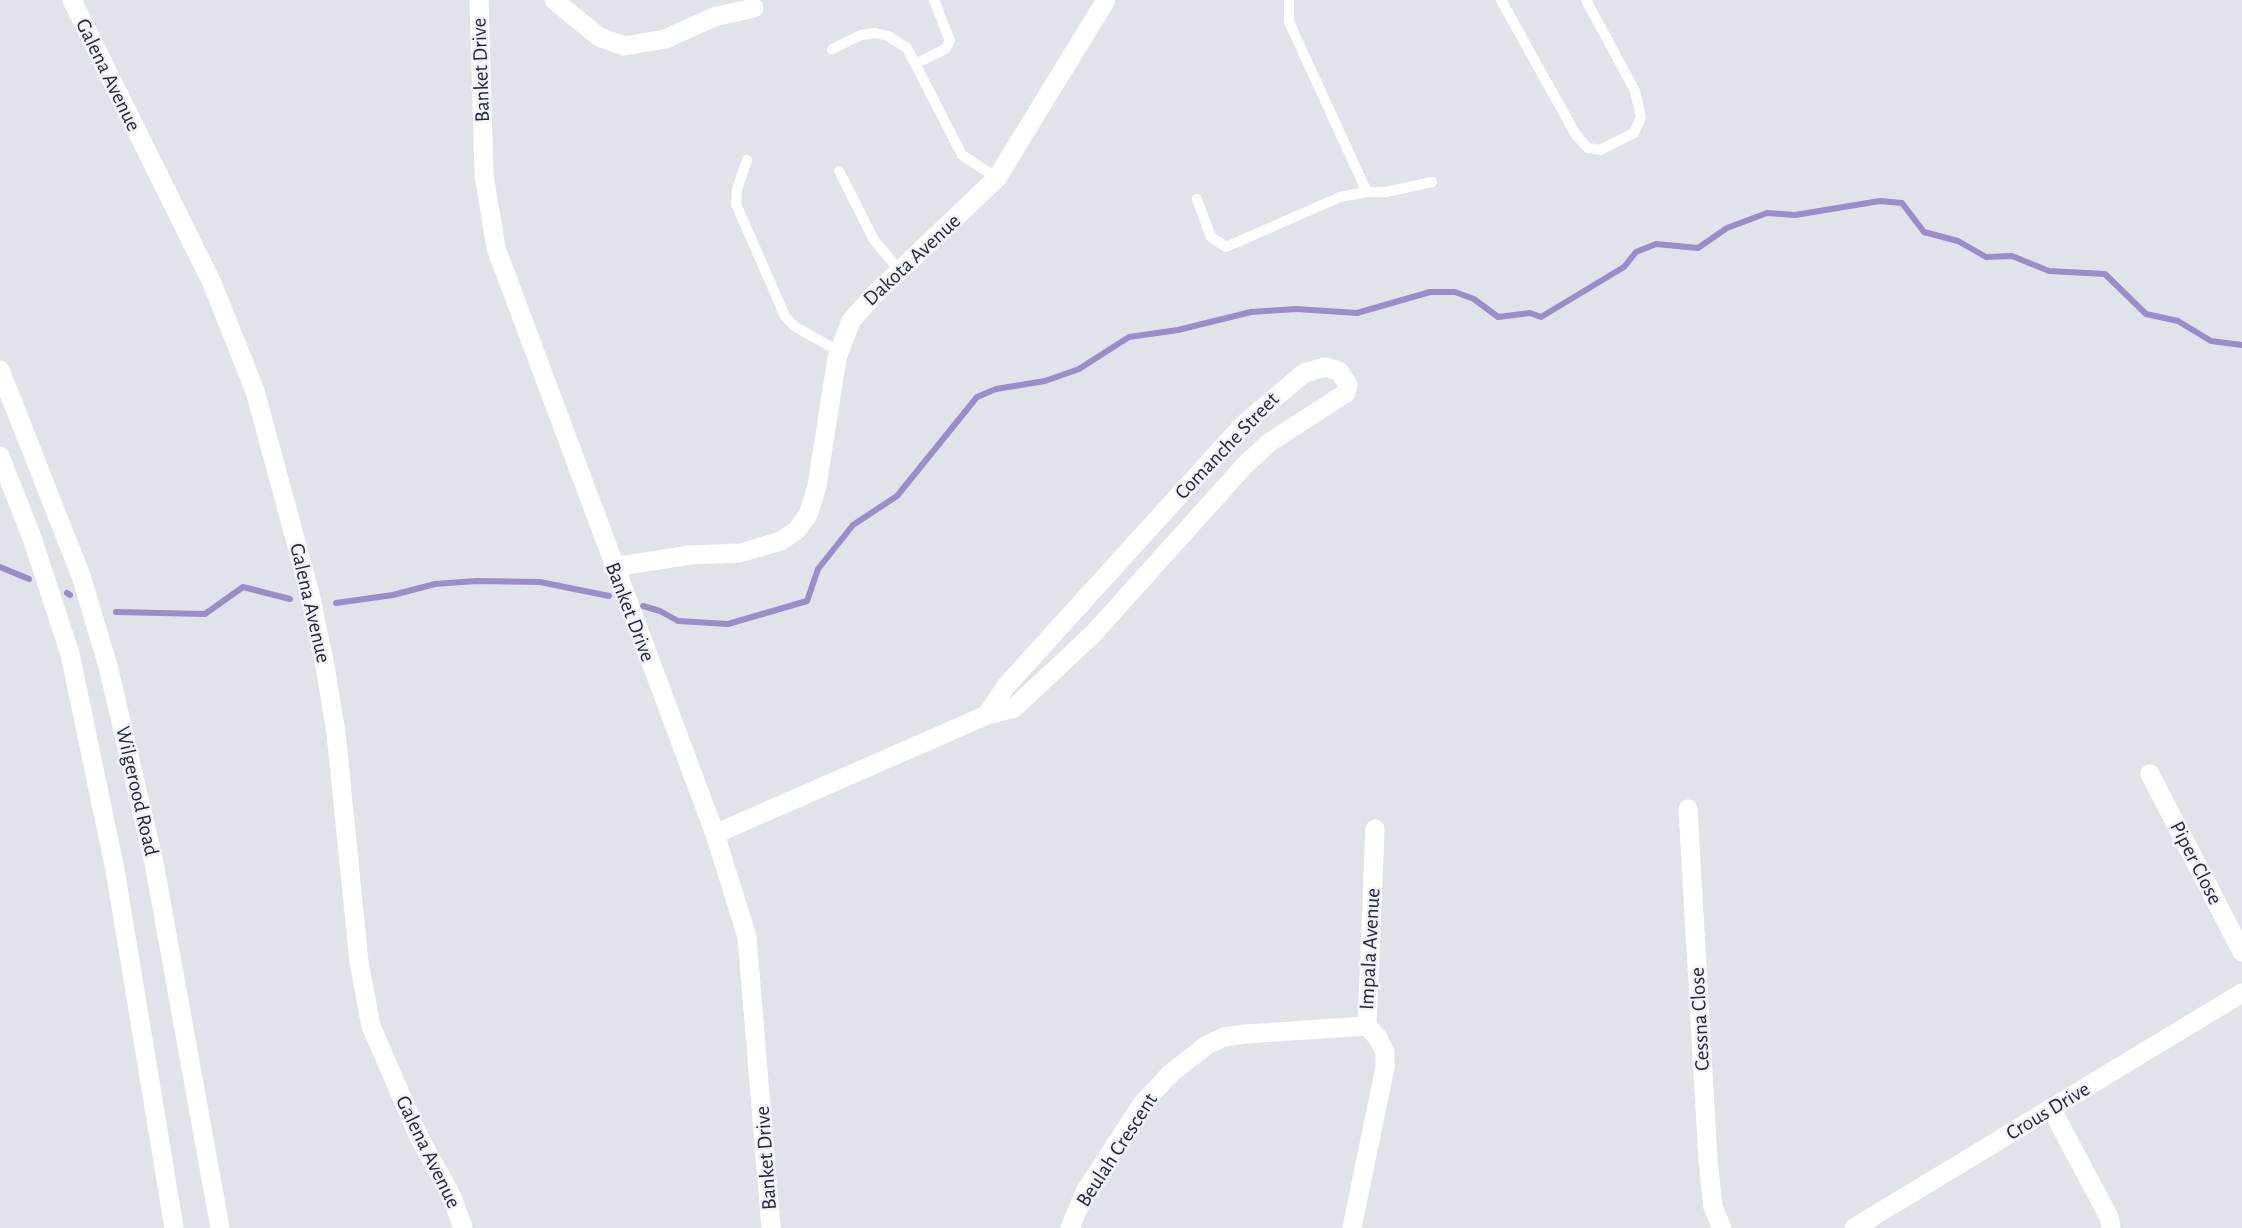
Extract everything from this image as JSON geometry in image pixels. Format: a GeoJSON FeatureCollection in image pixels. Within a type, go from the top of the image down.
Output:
{"type":"FeatureCollection","features":[{"type":"Feature","properties":{"kind":"street","name":"Galena Avenue"},"geometry":{"type":"LineString","coordinates":[[72,0],[212,283],[255,391],[310,594],[325,666],[336,733],[359,962],[370,1026],[419,1137],[452,1197],[463,1228]]}},
{"type":"Feature","properties":{"kind":"street","name":"Banket Drive"},"geometry":{"type":"LineString","coordinates":[[479,0],[484,175],[496,248],[715,834],[747,937],[771,1228]]}},
{"type":"Feature","properties":{"kind":"street"},"geometry":{"type":"LineString","coordinates":[[554,0],[599,37],[624,46],[665,39],[744,6]]}},
{"type":"Feature","properties":{"kind":"street","name":"Dakota Avenue"},"geometry":{"type":"LineString","coordinates":[[613,567],[690,555],[740,553],[781,541],[797,530],[808,515],[817,486],[838,351],[860,308],[997,178],[1106,0]]}},
{"type":"Feature","properties":{"kind":"street","name":"Comanche Street"},"geometry":{"type":"LineString","coordinates":[[715,834],[987,715],[1014,708],[1093,634],[1245,465],[1270,442],[1346,393],[1348,384],[1339,371],[1325,367],[1304,373],[1243,425],[1006,686],[987,715]]}},
{"type":"Feature","properties":{"kind":"street","name":"Wilgerood Road"},"geometry":{"type":"LineString","coordinates":[[0,370],[81,576],[108,666],[154,863],[220,1228]]}},
{"type":"Feature","properties":{"kind":"street","name":"Wilgerood Road"},"geometry":{"type":"LineString","coordinates":[[0,456],[32,538],[70,654],[115,870],[174,1228]]}},
{"type":"Feature","properties":{"kind":"street","name":"Piper Close"},"geometry":{"type":"LineString","coordinates":[[2150,774],[2242,952]]}},
{"type":"Feature","properties":{"kind":"street","name":"Cessna Close"},"geometry":{"type":"LineString","coordinates":[[1688,808],[1709,1172],[1713,1207],[1722,1228]]}},
{"type":"Feature","properties":{"kind":"street","name":"Impala Avenue"},"geometry":{"type":"LineString","coordinates":[[1352,1228],[1385,1068],[1385,1052],[1378,1038],[1367,1026],[1376,829]]}},
{"type":"Feature","properties":{"kind":"street","name":"Crous Drive"},"geometry":{"type":"LineString","coordinates":[[1854,1228],[2242,993]]}},
{"type":"Feature","properties":{"kind":"street","name":"Beulah Crescent"},"geometry":{"type":"LineString","coordinates":[[1070,1228],[1085,1192],[1142,1104],[1171,1073],[1207,1045],[1224,1037],[1245,1034],[1367,1026]]}},
{"type":"Feature","properties":{"kind":"street"},"geometry":{"type":"LineString","coordinates":[[2051,1108],[2109,1217],[2110,1228]]}},
{"type":"Feature","properties":{"kind":"lane"},"geometry":{"type":"LineString","coordinates":[[917,63],[946,49],[950,41],[934,0]]}},
{"type":"Feature","properties":{"kind":"lane"},"geometry":{"type":"LineString","coordinates":[[1289,0],[1289,22],[1367,192]]}},
{"type":"Feature","properties":{"kind":"lane"},"geometry":{"type":"LineString","coordinates":[[1501,0],[1576,135],[1588,148],[1600,150],[1634,133],[1641,117],[1635,91],[1586,0]]}},
{"type":"Feature","properties":{"kind":"lane"},"geometry":{"type":"LineString","coordinates":[[832,48],[847,40],[875,33],[899,42],[917,63],[962,155],[997,178]]}},
{"type":"Feature","properties":{"kind":"lane"},"geometry":{"type":"LineString","coordinates":[[747,160],[737,189],[736,204],[785,316],[794,326],[838,351]]}},
{"type":"Feature","properties":{"kind":"lane"},"geometry":{"type":"LineString","coordinates":[[839,171],[874,240],[900,271]]}},
{"type":"Feature","properties":{"kind":"lane"},"geometry":{"type":"LineString","coordinates":[[1197,200],[1211,237],[1226,247],[1340,197],[1386,192],[1432,182]]}},
{"type":"Feature","properties":{"kind":"waterway"},"geometry":{"type":"LineString","coordinates":[[643,606],[660,611],[678,621],[728,624],[807,601],[818,569],[853,525],[897,496],[977,397],[996,389],[1045,381],[1079,369],[1129,337],[1178,330],[1251,312],[1296,309],[1357,313],[1430,292],[1455,292],[1474,299],[1498,317],[1530,313],[1541,317],[1624,267],[1636,252],[1656,244],[1698,248],[1727,228],[1767,213],[1795,215],[1880,201],[1902,203],[1924,232],[1958,241],[1986,257],[2012,256],[2049,271],[2105,274],[2146,314],[2178,321],[2211,341],[2242,345]]}},
{"type":"Feature","properties":{"kind":"waterway"},"geometry":{"type":"LineString","coordinates":[[0,567],[29,579]]}},
{"type":"Feature","properties":{"kind":"waterway"},"geometry":{"type":"LineString","coordinates":[[336,603],[393,595],[435,584],[476,581],[540,582],[609,596]]}},
{"type":"Feature","properties":{"kind":"waterway"},"geometry":{"type":"LineString","coordinates":[[116,612],[205,614],[243,587],[290,599]]}}]}
